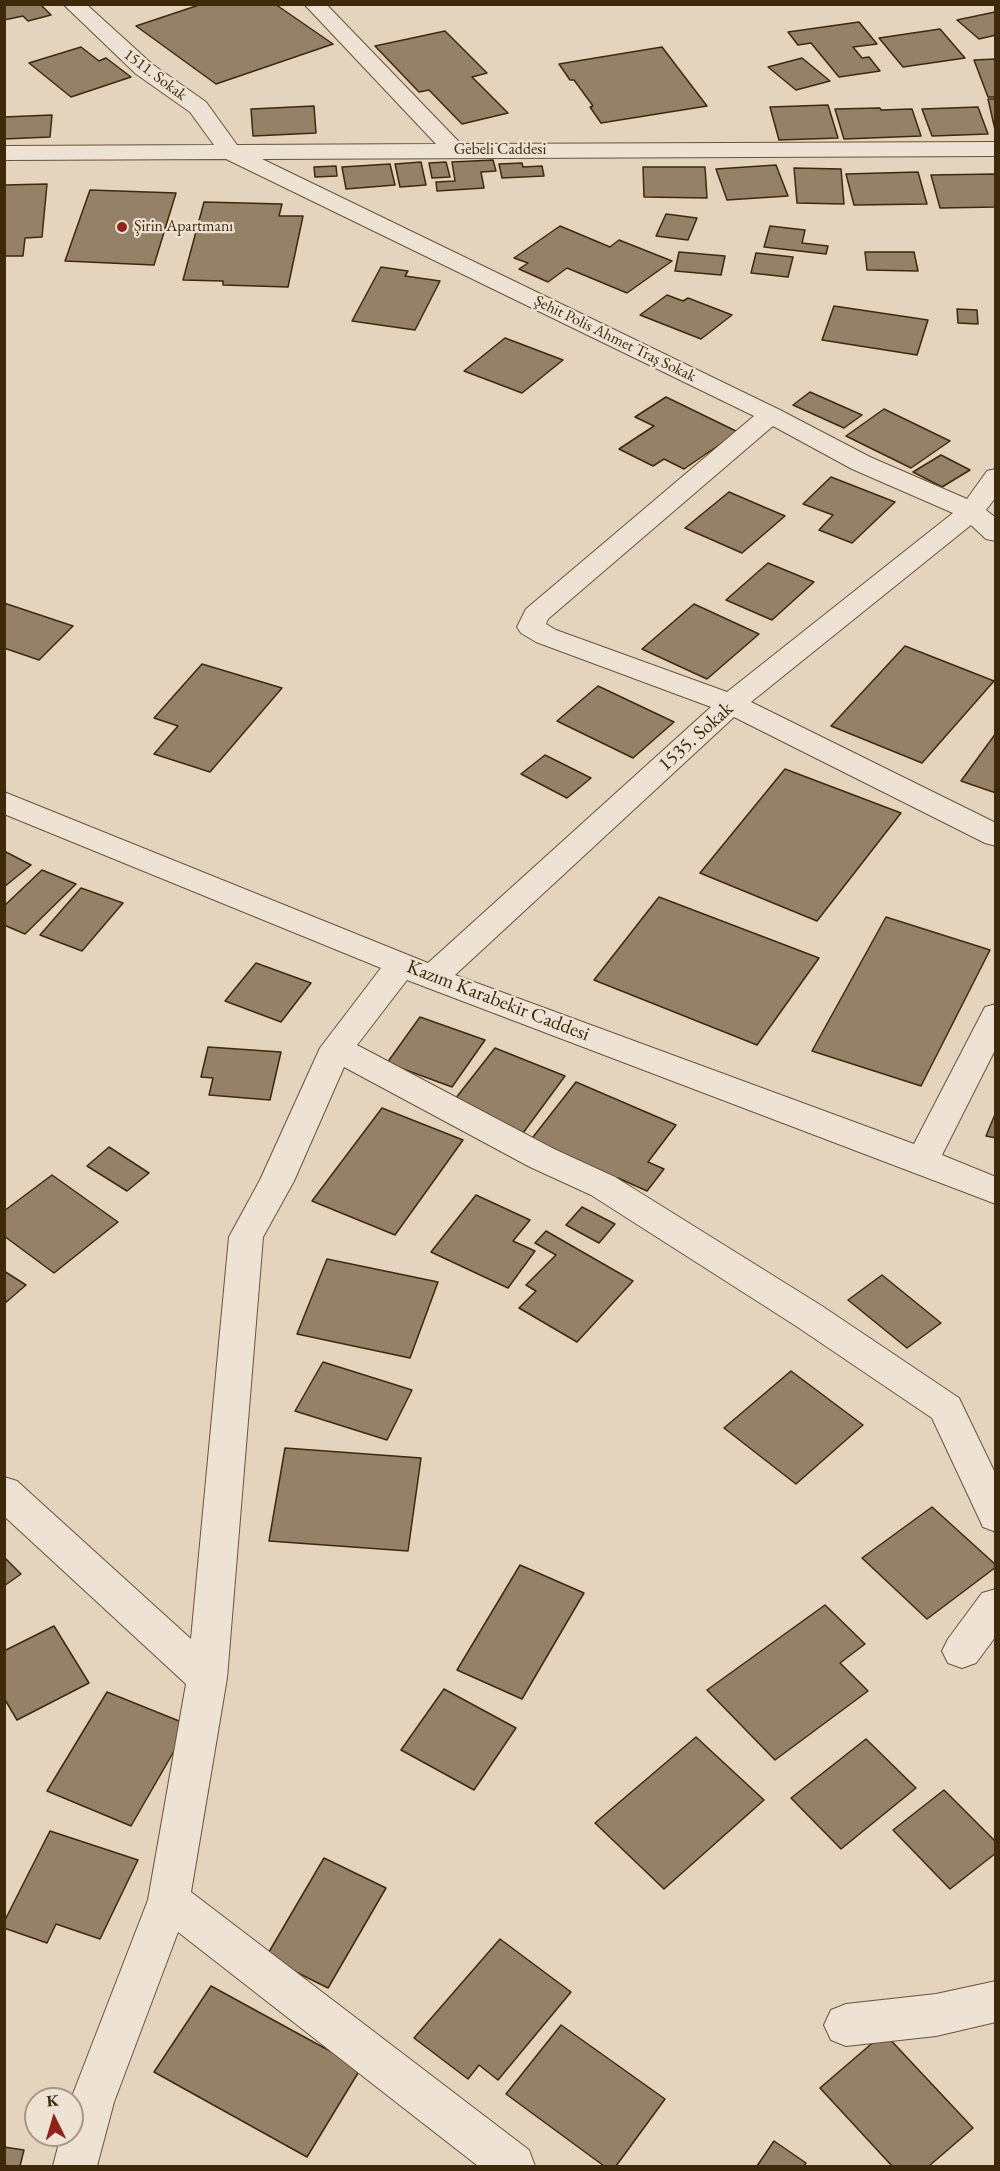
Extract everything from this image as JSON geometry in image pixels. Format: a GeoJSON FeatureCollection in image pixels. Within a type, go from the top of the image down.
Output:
{"type":"FeatureCollection","features":[{"type":"Feature","properties":{"kind":"street","name":"1511. Sokak"},"geometry":{"type":"LineString","coordinates":[[73,4],[144,69],[198,107],[230,152]]}},
{"type":"Feature","properties":{"kind":"street"},"geometry":{"type":"LineString","coordinates":[[314,4],[455,150]]}},
{"type":"Feature","properties":{"kind":"street","name":"Gebeli Caddesi"},"geometry":{"type":"LineString","coordinates":[[4,153],[996,149]]}},
{"type":"Feature","properties":{"kind":"street","name":"Şehit Polis Ahmet Traş Sokak"},"geometry":{"type":"LineString","coordinates":[[230,152],[771,415],[861,463],[972,511],[996,533]]}},
{"type":"Feature","properties":{"kind":"street"},"geometry":{"type":"LineString","coordinates":[[771,415],[536,615],[531,627],[546,636],[731,704],[996,836]]}},
{"type":"Feature","properties":{"kind":"street","name":"1535. Sokak"},"geometry":{"type":"LineString","coordinates":[[75,2166],[92,2102],[169,1900],[207,1678],[246,1237],[277,1181],[336,1048],[417,971],[731,704],[972,511],[996,477]]}},
{"type":"Feature","properties":{"kind":"street","name":"Kazım Karabekir Caddesi"},"geometry":{"type":"LineString","coordinates":[[4,802],[417,971],[996,1191]]}},
{"type":"Feature","properties":{"kind":"street"},"geometry":{"type":"LineString","coordinates":[[922,1161],[996,1015]]}},
{"type":"Feature","properties":{"kind":"street"},"geometry":{"type":"LineString","coordinates":[[336,1048],[542,1158],[603,1186],[946,1408],[996,1516]]}},
{"type":"Feature","properties":{"kind":"street"},"geometry":{"type":"LineString","coordinates":[[4,1492],[207,1678]]}},
{"type":"Feature","properties":{"kind":"street"},"geometry":{"type":"LineString","coordinates":[[962,1651],[996,1605]]}},
{"type":"Feature","properties":{"kind":"street"},"geometry":{"type":"LineString","coordinates":[[169,1900],[513,2166]]}},
{"type":"Feature","properties":{"kind":"street"},"geometry":{"type":"LineString","coordinates":[[846,2025],[936,2015],[996,2001]]}},
{"type":"Feature","properties":{"kind":"building"},"geometry":{"type":"Polygon","coordinates":[[[4,4],[40,4],[51,15],[28,21],[23,16],[4,20],[4,4]]]}},
{"type":"Feature","properties":{"kind":"building"},"geometry":{"type":"Polygon","coordinates":[[[202,4],[275,4],[333,44],[216,84],[136,26],[202,4]]]}},
{"type":"Feature","properties":{"kind":"building"},"geometry":{"type":"Polygon","coordinates":[[[995,12],[996,35],[979,39],[957,20],[995,12]]]}},
{"type":"Feature","properties":{"kind":"building"},"geometry":{"type":"Polygon","coordinates":[[[859,22],[877,44],[853,47],[862,58],[869,57],[880,71],[839,77],[811,43],[798,45],[788,32],[859,22]]]}},
{"type":"Feature","properties":{"kind":"building"},"geometry":{"type":"Polygon","coordinates":[[[940,29],[965,58],[903,67],[879,38],[940,29]]]}},
{"type":"Feature","properties":{"kind":"building"},"geometry":{"type":"Polygon","coordinates":[[[445,31],[487,73],[472,77],[508,113],[462,124],[429,90],[419,92],[375,46],[445,31]]]}},
{"type":"Feature","properties":{"kind":"building"},"geometry":{"type":"Polygon","coordinates":[[[81,47],[99,61],[106,58],[131,77],[71,97],[29,63],[81,47]]]}},
{"type":"Feature","properties":{"kind":"building"},"geometry":{"type":"Polygon","coordinates":[[[662,47],[707,106],[601,123],[590,107],[593,106],[559,64],[662,47]]]}},
{"type":"Feature","properties":{"kind":"building"},"geometry":{"type":"Polygon","coordinates":[[[802,58],[830,81],[796,90],[768,67],[802,58]]]}},
{"type":"Feature","properties":{"kind":"building"},"geometry":{"type":"Polygon","coordinates":[[[996,59],[996,97],[988,97],[974,60],[996,59]]]}},
{"type":"Feature","properties":{"kind":"building"},"geometry":{"type":"Polygon","coordinates":[[[988,99],[996,99],[996,134],[988,99]]]}},
{"type":"Feature","properties":{"kind":"building"},"geometry":{"type":"Polygon","coordinates":[[[828,105],[838,138],[779,140],[770,107],[828,105]]]}},
{"type":"Feature","properties":{"kind":"building"},"geometry":{"type":"Polygon","coordinates":[[[314,106],[316,133],[253,136],[251,109],[314,106]]]}},
{"type":"Feature","properties":{"kind":"building"},"geometry":{"type":"Polygon","coordinates":[[[978,107],[988,134],[932,136],[922,109],[978,107]]]}},
{"type":"Feature","properties":{"kind":"building"},"geometry":{"type":"Polygon","coordinates":[[[880,108],[881,110],[912,109],[921,136],[844,139],[835,109],[880,108]]]}},
{"type":"Feature","properties":{"kind":"building"},"geometry":{"type":"Polygon","coordinates":[[[52,115],[50,137],[4,139],[4,117],[52,115]]]}},
{"type":"Feature","properties":{"kind":"building"},"geometry":{"type":"Polygon","coordinates":[[[493,160],[496,171],[481,172],[484,188],[437,191],[436,182],[455,181],[452,162],[493,160]]]}},
{"type":"Feature","properties":{"kind":"building"},"geometry":{"type":"Polygon","coordinates":[[[421,162],[426,185],[400,187],[395,164],[421,162]]]}},
{"type":"Feature","properties":{"kind":"building"},"geometry":{"type":"Polygon","coordinates":[[[446,162],[450,177],[432,178],[429,163],[446,162]]]}},
{"type":"Feature","properties":{"kind":"building"},"geometry":{"type":"Polygon","coordinates":[[[522,163],[523,167],[542,166],[544,176],[502,178],[499,164],[522,163]]]}},
{"type":"Feature","properties":{"kind":"building"},"geometry":{"type":"Polygon","coordinates":[[[390,164],[395,185],[346,189],[342,167],[390,164]]]}},
{"type":"Feature","properties":{"kind":"building"},"geometry":{"type":"Polygon","coordinates":[[[776,165],[788,196],[727,200],[716,169],[776,165]]]}},
{"type":"Feature","properties":{"kind":"building"},"geometry":{"type":"Polygon","coordinates":[[[336,166],[337,176],[315,177],[314,167],[336,166]]]}},
{"type":"Feature","properties":{"kind":"building"},"geometry":{"type":"Polygon","coordinates":[[[643,167],[705,167],[707,198],[644,197],[643,167]]]}},
{"type":"Feature","properties":{"kind":"building"},"geometry":{"type":"Polygon","coordinates":[[[794,168],[841,169],[844,204],[797,203],[794,168]]]}},
{"type":"Feature","properties":{"kind":"building"},"geometry":{"type":"Polygon","coordinates":[[[918,172],[927,204],[854,205],[846,174],[918,172]]]}},
{"type":"Feature","properties":{"kind":"building"},"geometry":{"type":"Polygon","coordinates":[[[996,174],[996,207],[940,208],[931,175],[996,174]]]}},
{"type":"Feature","properties":{"kind":"building"},"geometry":{"type":"Polygon","coordinates":[[[47,184],[42,237],[25,238],[23,256],[4,256],[4,185],[47,184]]]}},
{"type":"Feature","properties":{"kind":"building","name":"Şirin Apartmanı"},"geometry":{"type":"Polygon","coordinates":[[[90,190],[176,193],[154,265],[65,261],[90,190]]]}},
{"type":"Feature","properties":{"kind":"building"},"geometry":{"type":"Polygon","coordinates":[[[204,202],[282,204],[279,216],[303,216],[288,287],[223,285],[223,281],[183,280],[204,202]]]}},
{"type":"Feature","properties":{"kind":"building"},"geometry":{"type":"Polygon","coordinates":[[[666,214],[697,218],[688,240],[656,236],[666,214]]]}},
{"type":"Feature","properties":{"kind":"building"},"geometry":{"type":"Polygon","coordinates":[[[560,226],[610,247],[619,240],[672,261],[627,293],[567,268],[548,282],[519,269],[528,263],[514,258],[560,226]]]}},
{"type":"Feature","properties":{"kind":"building"},"geometry":{"type":"Polygon","coordinates":[[[770,226],[805,230],[802,243],[828,246],[826,254],[764,247],[770,226]]]}},
{"type":"Feature","properties":{"kind":"building"},"geometry":{"type":"Polygon","coordinates":[[[679,252],[725,256],[721,275],[675,271],[679,252]]]}},
{"type":"Feature","properties":{"kind":"building"},"geometry":{"type":"Polygon","coordinates":[[[865,252],[914,252],[918,271],[867,270],[865,252]]]}},
{"type":"Feature","properties":{"kind":"building"},"geometry":{"type":"Polygon","coordinates":[[[756,253],[793,257],[788,277],[751,273],[756,253]]]}},
{"type":"Feature","properties":{"kind":"building"},"geometry":{"type":"Polygon","coordinates":[[[381,267],[408,271],[405,276],[440,281],[415,330],[352,321],[381,267]]]}},
{"type":"Feature","properties":{"kind":"building"},"geometry":{"type":"Polygon","coordinates":[[[667,295],[683,301],[688,298],[732,315],[701,339],[640,315],[667,295]]]}},
{"type":"Feature","properties":{"kind":"building"},"geometry":{"type":"Polygon","coordinates":[[[834,306],[928,320],[917,355],[822,340],[834,306]]]}},
{"type":"Feature","properties":{"kind":"building"},"geometry":{"type":"Polygon","coordinates":[[[957,309],[977,310],[978,324],[958,323],[957,309]]]}},
{"type":"Feature","properties":{"kind":"building"},"geometry":{"type":"Polygon","coordinates":[[[505,338],[563,360],[522,393],[464,371],[505,338]]]}},
{"type":"Feature","properties":{"kind":"building"},"geometry":{"type":"Polygon","coordinates":[[[810,392],[862,415],[844,428],[793,405],[810,392]]]}},
{"type":"Feature","properties":{"kind":"building"},"geometry":{"type":"Polygon","coordinates":[[[666,397],[738,432],[684,469],[664,459],[653,466],[619,449],[654,426],[635,417],[666,397]]]}},
{"type":"Feature","properties":{"kind":"building"},"geometry":{"type":"Polygon","coordinates":[[[884,409],[950,441],[911,468],[846,436],[884,409]]]}},
{"type":"Feature","properties":{"kind":"building"},"geometry":{"type":"Polygon","coordinates":[[[941,455],[970,470],[942,487],[913,472],[941,455]]]}},
{"type":"Feature","properties":{"kind":"building"},"geometry":{"type":"Polygon","coordinates":[[[831,477],[895,502],[852,543],[819,530],[833,515],[803,504],[831,477]]]}},
{"type":"Feature","properties":{"kind":"building"},"geometry":{"type":"Polygon","coordinates":[[[729,492],[785,516],[742,553],[685,528],[729,492]]]}},
{"type":"Feature","properties":{"kind":"building"},"geometry":{"type":"Polygon","coordinates":[[[768,563],[814,582],[772,620],[726,600],[768,563]]]}},
{"type":"Feature","properties":{"kind":"building"},"geometry":{"type":"Polygon","coordinates":[[[4,603],[73,626],[39,660],[4,648],[4,603]]]}},
{"type":"Feature","properties":{"kind":"building"},"geometry":{"type":"Polygon","coordinates":[[[694,604],[759,634],[707,679],[642,649],[694,604]]]}},
{"type":"Feature","properties":{"kind":"building"},"geometry":{"type":"Polygon","coordinates":[[[905,646],[994,681],[922,763],[831,726],[905,646]]]}},
{"type":"Feature","properties":{"kind":"building"},"geometry":{"type":"Polygon","coordinates":[[[202,664],[282,688],[210,772],[154,754],[178,726],[154,718],[202,664]]]}},
{"type":"Feature","properties":{"kind":"building"},"geometry":{"type":"Polygon","coordinates":[[[598,686],[674,722],[633,758],[557,721],[598,686]]]}},
{"type":"Feature","properties":{"kind":"building"},"geometry":{"type":"Polygon","coordinates":[[[996,733],[996,793],[961,781],[996,733]]]}},
{"type":"Feature","properties":{"kind":"building"},"geometry":{"type":"Polygon","coordinates":[[[545,755],[591,778],[567,798],[521,774],[545,755]]]}},
{"type":"Feature","properties":{"kind":"building"},"geometry":{"type":"Polygon","coordinates":[[[785,769],[901,813],[817,921],[700,873],[785,769]]]}},
{"type":"Feature","properties":{"kind":"building"},"geometry":{"type":"Polygon","coordinates":[[[4,851],[31,865],[4,887],[4,851]]]}},
{"type":"Feature","properties":{"kind":"building"},"geometry":{"type":"Polygon","coordinates":[[[42,870],[76,884],[25,934],[4,925],[4,906],[42,870]]]}},
{"type":"Feature","properties":{"kind":"building"},"geometry":{"type":"Polygon","coordinates":[[[81,888],[123,903],[82,951],[40,935],[81,888]]]}},
{"type":"Feature","properties":{"kind":"building"},"geometry":{"type":"Polygon","coordinates":[[[659,897],[819,958],[757,1045],[594,980],[659,897]]]}},
{"type":"Feature","properties":{"kind":"building"},"geometry":{"type":"Polygon","coordinates":[[[886,917],[990,950],[921,1086],[812,1051],[886,917]]]}},
{"type":"Feature","properties":{"kind":"building"},"geometry":{"type":"Polygon","coordinates":[[[256,963],[311,983],[281,1022],[225,1001],[256,963]]]}},
{"type":"Feature","properties":{"kind":"building"},"geometry":{"type":"Polygon","coordinates":[[[420,1017],[485,1040],[452,1087],[387,1063],[420,1017]]]}},
{"type":"Feature","properties":{"kind":"building"},"geometry":{"type":"Polygon","coordinates":[[[208,1047],[281,1052],[270,1100],[209,1095],[213,1078],[201,1077],[208,1047]]]}},
{"type":"Feature","properties":{"kind":"building"},"geometry":{"type":"Polygon","coordinates":[[[495,1048],[565,1076],[523,1133],[452,1103],[495,1048]]]}},
{"type":"Feature","properties":{"kind":"building"},"geometry":{"type":"Polygon","coordinates":[[[576,1082],[676,1125],[648,1162],[664,1169],[647,1191],[618,1178],[613,1184],[526,1146],[576,1082]]]}},
{"type":"Feature","properties":{"kind":"building"},"geometry":{"type":"Polygon","coordinates":[[[382,1108],[463,1140],[395,1235],[312,1201],[382,1108]]]}},
{"type":"Feature","properties":{"kind":"building"},"geometry":{"type":"Polygon","coordinates":[[[996,1112],[996,1138],[986,1136],[996,1112]]]}},
{"type":"Feature","properties":{"kind":"building"},"geometry":{"type":"Polygon","coordinates":[[[109,1147],[149,1173],[127,1191],[87,1166],[109,1147]]]}},
{"type":"Feature","properties":{"kind":"building"},"geometry":{"type":"Polygon","coordinates":[[[52,1175],[118,1222],[54,1273],[4,1236],[4,1211],[52,1175]]]}},
{"type":"Feature","properties":{"kind":"building"},"geometry":{"type":"Polygon","coordinates":[[[476,1195],[530,1220],[513,1241],[535,1251],[508,1288],[431,1252],[476,1195]]]}},
{"type":"Feature","properties":{"kind":"building"},"geometry":{"type":"Polygon","coordinates":[[[582,1207],[615,1224],[599,1243],[566,1225],[582,1207]]]}},
{"type":"Feature","properties":{"kind":"building"},"geometry":{"type":"Polygon","coordinates":[[[546,1231],[633,1281],[577,1342],[519,1308],[536,1291],[526,1285],[556,1255],[535,1243],[546,1231]]]}},
{"type":"Feature","properties":{"kind":"building"},"geometry":{"type":"Polygon","coordinates":[[[327,1259],[438,1282],[410,1358],[297,1334],[327,1259]]]}},
{"type":"Feature","properties":{"kind":"building"},"geometry":{"type":"Polygon","coordinates":[[[4,1271],[26,1285],[4,1304],[4,1271]]]}},
{"type":"Feature","properties":{"kind":"building"},"geometry":{"type":"Polygon","coordinates":[[[882,1275],[941,1323],[907,1348],[848,1300],[882,1275]]]}},
{"type":"Feature","properties":{"kind":"building"},"geometry":{"type":"Polygon","coordinates":[[[323,1362],[412,1390],[387,1440],[295,1411],[323,1362]]]}},
{"type":"Feature","properties":{"kind":"building"},"geometry":{"type":"Polygon","coordinates":[[[791,1371],[863,1425],[796,1484],[724,1428],[791,1371]]]}},
{"type":"Feature","properties":{"kind":"building"},"geometry":{"type":"Polygon","coordinates":[[[285,1448],[421,1458],[408,1551],[269,1541],[285,1448]]]}},
{"type":"Feature","properties":{"kind":"building"},"geometry":{"type":"Polygon","coordinates":[[[932,1507],[996,1567],[927,1619],[862,1558],[932,1507]]]}},
{"type":"Feature","properties":{"kind":"building"},"geometry":{"type":"Polygon","coordinates":[[[4,1557],[21,1574],[4,1586],[4,1557]]]}},
{"type":"Feature","properties":{"kind":"building"},"geometry":{"type":"Polygon","coordinates":[[[520,1565],[584,1593],[522,1699],[457,1670],[520,1565]]]}},
{"type":"Feature","properties":{"kind":"building"},"geometry":{"type":"Polygon","coordinates":[[[825,1605],[865,1644],[840,1663],[868,1691],[775,1760],[707,1690],[825,1605]]]}},
{"type":"Feature","properties":{"kind":"building"},"geometry":{"type":"Polygon","coordinates":[[[54,1626],[89,1683],[17,1720],[4,1698],[4,1651],[54,1626]]]}},
{"type":"Feature","properties":{"kind":"building"},"geometry":{"type":"Polygon","coordinates":[[[444,1689],[516,1728],[474,1790],[401,1750],[444,1689]]]}},
{"type":"Feature","properties":{"kind":"building"},"geometry":{"type":"Polygon","coordinates":[[[107,1692],[189,1725],[131,1826],[47,1791],[107,1692]]]}},
{"type":"Feature","properties":{"kind":"building"},"geometry":{"type":"Polygon","coordinates":[[[696,1737],[764,1800],[664,1889],[595,1823],[696,1737]]]}},
{"type":"Feature","properties":{"kind":"building"},"geometry":{"type":"Polygon","coordinates":[[[866,1739],[916,1788],[841,1849],[791,1798],[866,1739]]]}},
{"type":"Feature","properties":{"kind":"building"},"geometry":{"type":"Polygon","coordinates":[[[944,1790],[996,1842],[996,1853],[950,1889],[893,1830],[944,1790]]]}},
{"type":"Feature","properties":{"kind":"building"},"geometry":{"type":"Polygon","coordinates":[[[50,1831],[138,1860],[100,1939],[56,1924],[47,1943],[4,1928],[4,1922],[50,1831]]]}},
{"type":"Feature","properties":{"kind":"building"},"geometry":{"type":"Polygon","coordinates":[[[324,1858],[386,1888],[328,1988],[266,1957],[324,1858]]]}},
{"type":"Feature","properties":{"kind":"building"},"geometry":{"type":"Polygon","coordinates":[[[500,1939],[571,1992],[498,2080],[479,2065],[468,2079],[414,2038],[500,1939]]]}},
{"type":"Feature","properties":{"kind":"building"},"geometry":{"type":"Polygon","coordinates":[[[211,1986],[361,2068],[307,2157],[154,2072],[211,1986]]]}},
{"type":"Feature","properties":{"kind":"building"},"geometry":{"type":"Polygon","coordinates":[[[561,2025],[665,2099],[616,2166],[604,2166],[506,2094],[561,2025]]]}},
{"type":"Feature","properties":{"kind":"building"},"geometry":{"type":"Polygon","coordinates":[[[884,2033],[973,2128],[929,2166],[892,2166],[820,2088],[884,2033]]]}},
{"type":"Feature","properties":{"kind":"building"},"geometry":{"type":"Polygon","coordinates":[[[774,2141],[806,2163],[804,2166],[757,2166],[774,2141]]]}},
{"type":"Feature","properties":{"kind":"building"},"geometry":{"type":"Polygon","coordinates":[[[4,2147],[24,2150],[20,2166],[4,2166],[4,2147]]]}},
{"type":"Feature","properties":{"kind":"place","name":"Şirin Apartmanı"},"geometry":{"type":"Point","coordinates":[122,227]}}]}
